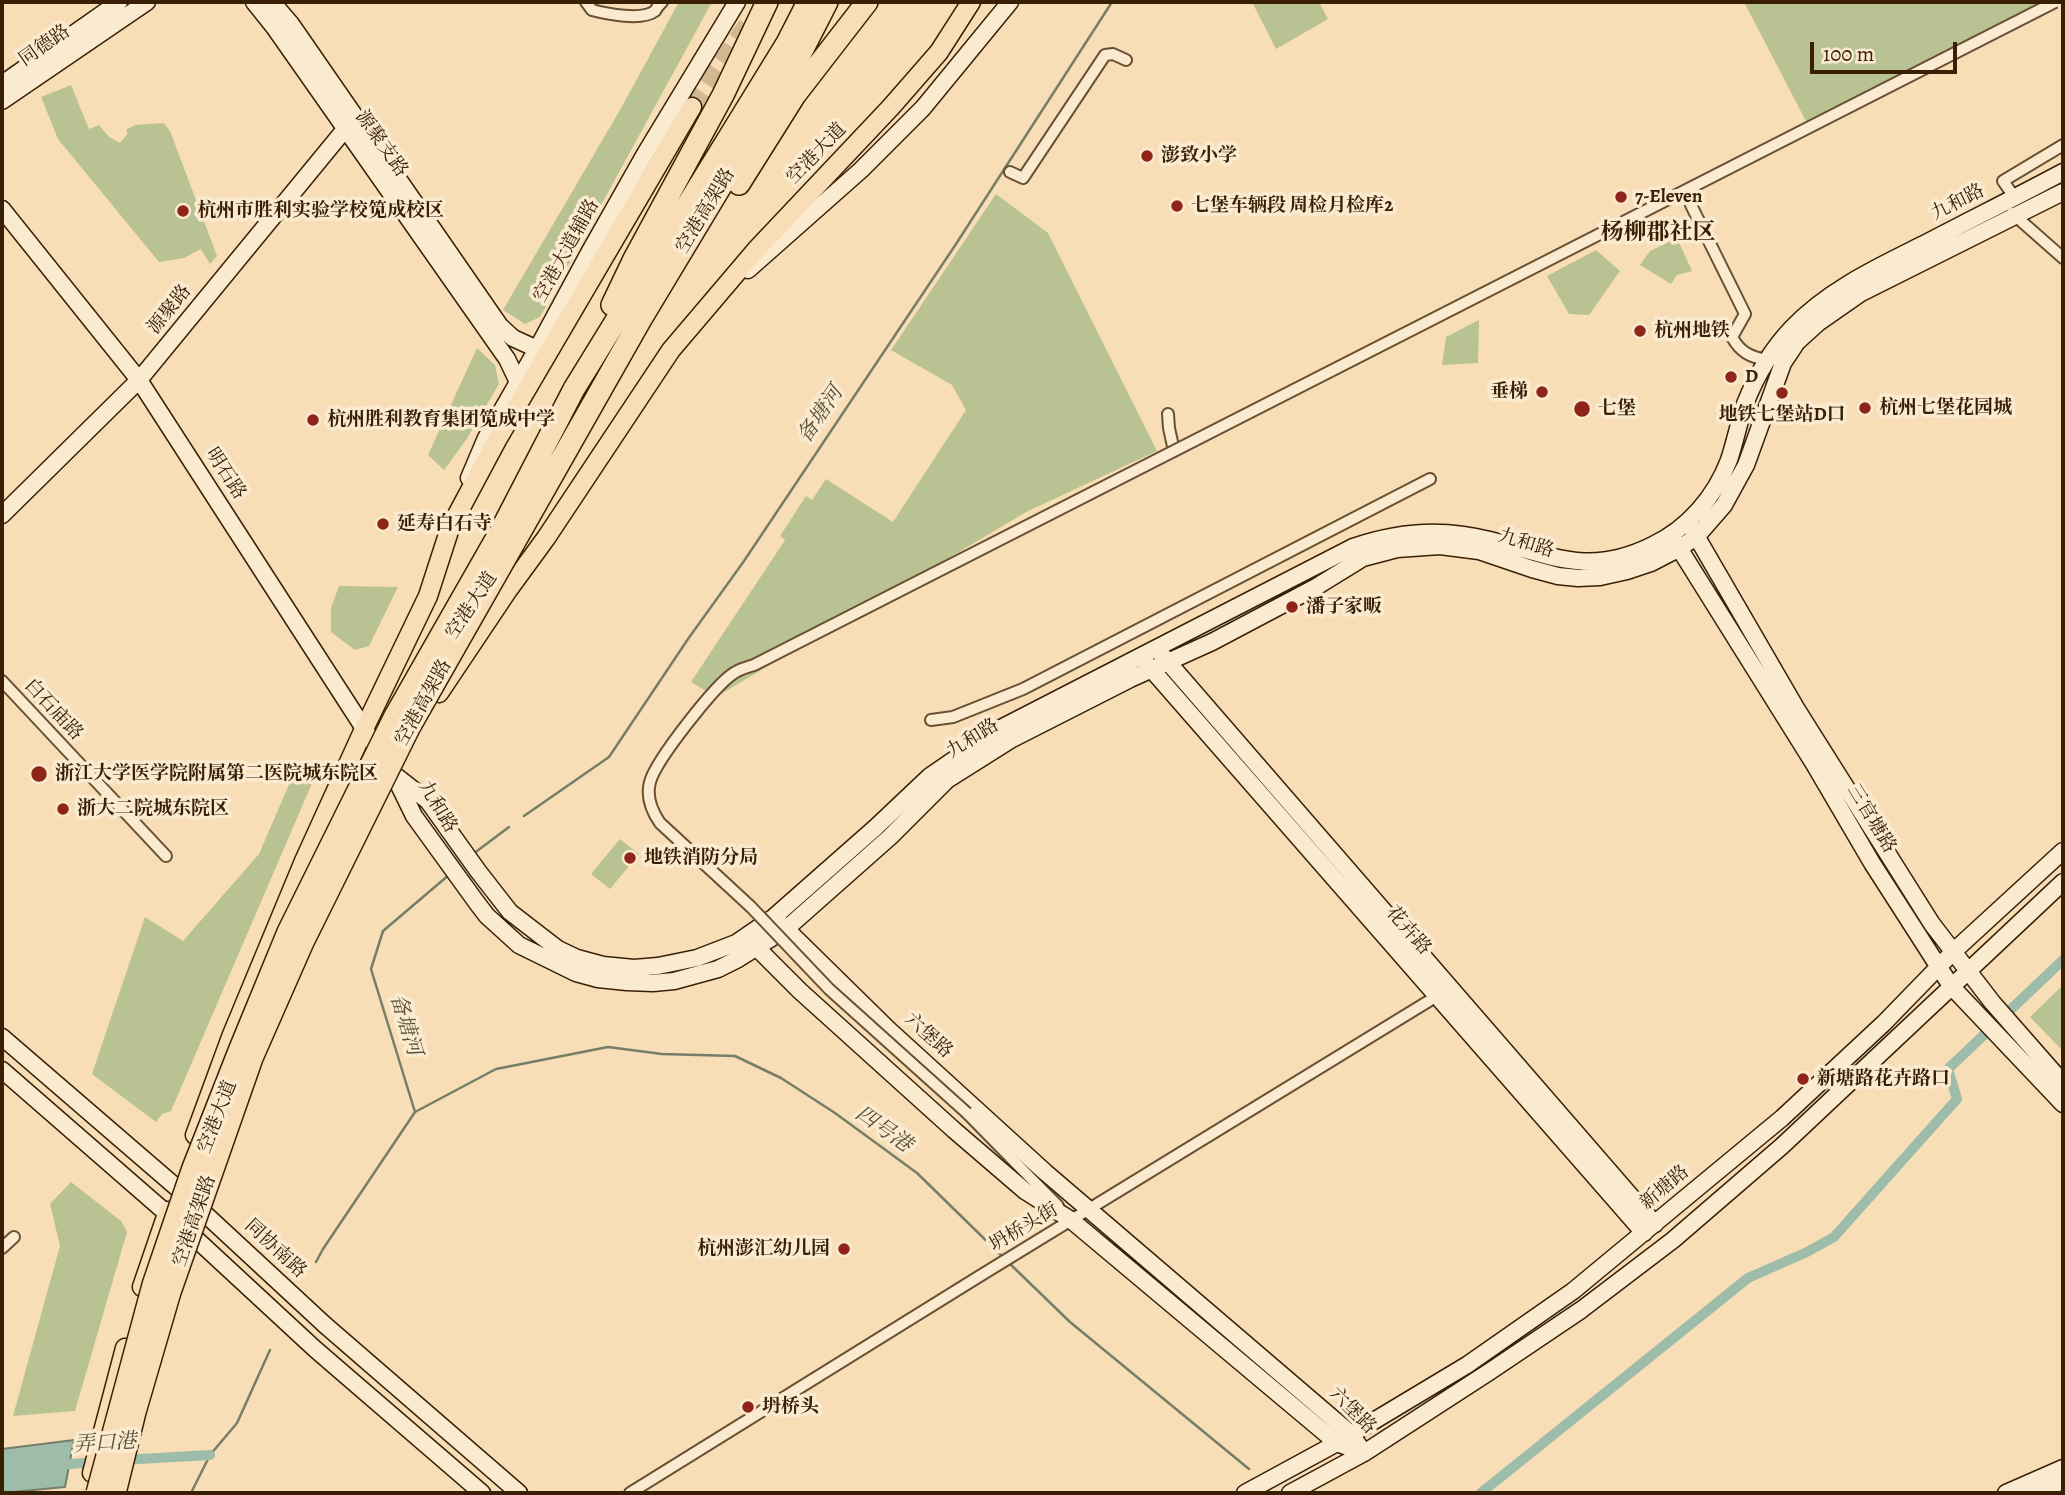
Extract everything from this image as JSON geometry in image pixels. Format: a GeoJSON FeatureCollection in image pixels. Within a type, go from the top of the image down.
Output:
{"type":"FeatureCollection","features":[{"type":"Feature","properties":{"kind":"highway"},"geometry":{"type":"LineString","coordinates":[[574,389],[634,259],[723,95],[767,2]]}},
{"type":"Feature","properties":{"kind":"highway","name":"空港高架路"},"geometry":{"type":"LineString","coordinates":[[123,1489],[135,1412],[170,1292],[257,1047],[303,942],[507,538],[574,389],[787,43],[807,2]]}},
{"type":"Feature","properties":{"kind":"highway","name":"空港高架路"},"geometry":{"type":"LineString","coordinates":[[91,1490],[153,1285],[188,1181],[239,1051],[283,944],[395,716],[641,319],[801,53],[827,2]]}},
{"type":"Feature","properties":{"kind":"highway"},"geometry":{"type":"LineString","coordinates":[[641,319],[717,218],[795,95],[867,2]]}},
{"type":"Feature","properties":{"kind":"main road","name":"空港大道"},"geometry":{"type":"LineString","coordinates":[[123,1489],[195,1238],[274,1030],[394,775],[435,699],[671,350],[775,229],[891,107],[939,52],[971,2]]}},
{"type":"Feature","properties":{"kind":"main road","name":"空港大道"},"geometry":{"type":"LineString","coordinates":[[91,1490],[104,1424],[151,1257],[231,1037],[304,861],[428,596],[450,528],[497,440],[692,107]]}},
{"type":"Feature","properties":{"kind":"street","name":"同德路"},"geometry":{"type":"LineString","coordinates":[[2,84],[119,2]]}},
{"type":"Feature","properties":{"kind":"street","name":"同德路"},"geometry":{"type":"LineString","coordinates":[[2,102],[147,2]]}},
{"type":"Feature","properties":{"kind":"street","name":"源聚支路"},"geometry":{"type":"LineString","coordinates":[[254,2],[350,123],[500,326],[513,338],[537,349]]}},
{"type":"Feature","properties":{"kind":"street","name":"源聚支路"},"geometry":{"type":"LineString","coordinates":[[272,2],[290,24],[350,123],[507,359],[518,382]]}},
{"type":"Feature","properties":{"kind":"street"},"geometry":{"type":"LineString","coordinates":[[586,2],[592,10],[618,16],[646,15],[654,12],[662,2]]}},
{"type":"Feature","properties":{"kind":"street","name":"空港大道辅路"},"geometry":{"type":"LineString","coordinates":[[450,528],[486,438],[638,166],[737,2]]}},
{"type":"Feature","properties":{"kind":"street"},"geometry":{"type":"LineString","coordinates":[[702,312],[861,170],[923,108],[1010,2]]}},
{"type":"Feature","properties":{"kind":"street"},"geometry":{"type":"LineString","coordinates":[[1045,1172],[1009,1148],[967,1113],[829,989],[751,907],[660,822],[653,812],[649,801],[649,783],[655,769],[666,751],[723,682],[735,672],[754,665],[2055,2]]}},
{"type":"Feature","properties":{"kind":"street"},"geometry":{"type":"LineString","coordinates":[[1010,173],[1023,177],[1105,55],[1113,54],[1126,60]]}},
{"type":"Feature","properties":{"kind":"street","name":"源聚路"},"geometry":{"type":"LineString","coordinates":[[2,515],[139,380],[350,123]]}},
{"type":"Feature","properties":{"kind":"street"},"geometry":{"type":"LineString","coordinates":[[2063,145],[2003,181],[2015,215],[2063,258]]}},
{"type":"Feature","properties":{"kind":"street","name":"九和路"},"geometry":{"type":"LineString","coordinates":[[1693,529],[1729,459],[1746,403],[1767,360],[1792,328],[1824,299],[1873,270],[2063,172]]}},
{"type":"Feature","properties":{"kind":"street","name":"九和路"},"geometry":{"type":"LineString","coordinates":[[394,775],[428,801],[510,912],[540,937],[577,958],[603,965],[634,968],[671,964],[751,942],[786,929],[890,837],[947,780],[1012,739],[1212,642],[1316,587],[1363,558],[1414,547],[1450,548],[1479,551],[1558,576],[1578,578],[1600,577],[1651,563],[1675,541],[1724,505],[1746,465],[1783,363],[1797,342],[1818,323],[1861,293],[2063,192]]}},
{"type":"Feature","properties":{"kind":"street"},"geometry":{"type":"LineString","coordinates":[[1691,205],[1745,314],[1732,337],[1738,348],[1757,359],[1767,360]]}},
{"type":"Feature","properties":{"kind":"street","name":"明石路"},"geometry":{"type":"LineString","coordinates":[[2,209],[139,380],[394,775]]}},
{"type":"Feature","properties":{"kind":"street"},"geometry":{"type":"LineString","coordinates":[[1168,414],[1174,451]]}},
{"type":"Feature","properties":{"kind":"street"},"geometry":{"type":"LineString","coordinates":[[931,720],[953,717],[1023,689],[1430,479]]}},
{"type":"Feature","properties":{"kind":"street","name":"三官塘路"},"geometry":{"type":"LineString","coordinates":[[1693,529],[1720,579],[1853,800],[1932,924],[1992,1002],[2012,1038],[2063,1104]]}},
{"type":"Feature","properties":{"kind":"street","name":"九和路"},"geometry":{"type":"LineString","coordinates":[[394,775],[414,817],[462,883],[487,915],[519,945],[554,964],[598,979],[653,984],[674,981],[718,968],[751,942],[930,776],[997,730],[1353,547],[1379,538],[1432,532],[1461,534],[1579,563],[1617,559],[1675,541]]}},
{"type":"Feature","properties":{"kind":"street","name":"三官塘路"},"geometry":{"type":"LineString","coordinates":[[1675,541],[1814,764],[1872,863],[1951,986],[1979,1015],[2012,1038],[2063,1083]]}},
{"type":"Feature","properties":{"kind":"street","name":"花卉路"},"geometry":{"type":"LineString","coordinates":[[1156,648],[1649,1228]]}},
{"type":"Feature","properties":{"kind":"street","name":"花卉路"},"geometry":{"type":"LineString","coordinates":[[1140,656],[1437,996],[1649,1228]]}},
{"type":"Feature","properties":{"kind":"street","name":"白石庙路"},"geometry":{"type":"LineString","coordinates":[[2,681],[166,856]]}},
{"type":"Feature","properties":{"kind":"street","name":"新塘路"},"geometry":{"type":"LineString","coordinates":[[1245,1493],[1337,1443],[1468,1365],[1573,1291],[1782,1118],[1884,1023],[1938,966],[2063,851]]}},
{"type":"Feature","properties":{"kind":"street"},"geometry":{"type":"LineString","coordinates":[[1290,1493],[1364,1453],[1581,1310],[1673,1240],[1782,1146],[2063,881]]}},
{"type":"Feature","properties":{"kind":"street","name":"六堡路"},"geometry":{"type":"LineString","coordinates":[[774,918],[889,1030],[1045,1172],[1351,1434],[1364,1453]]}},
{"type":"Feature","properties":{"kind":"street","name":"六堡路"},"geometry":{"type":"LineString","coordinates":[[751,942],[800,991],[1025,1191],[1071,1220],[1337,1443],[1364,1453]]}},
{"type":"Feature","properties":{"kind":"street","name":"坍桥头街"},"geometry":{"type":"LineString","coordinates":[[630,1493],[1437,996]]}},
{"type":"Feature","properties":{"kind":"street","name":"同协南路"},"geometry":{"type":"LineString","coordinates":[[2,1037],[205,1212],[326,1325],[519,1493]]}},
{"type":"Feature","properties":{"kind":"street"},"geometry":{"type":"LineString","coordinates":[[2,1070],[195,1238],[315,1349],[482,1493]]}},
{"type":"Feature","properties":{"kind":"street"},"geometry":{"type":"LineString","coordinates":[[967,1113],[1071,1220]]}},
{"type":"Feature","properties":{"kind":"street"},"geometry":{"type":"LineString","coordinates":[[2,1248],[14,1237]]}},
{"type":"Feature","properties":{"kind":"street"},"geometry":{"type":"LineString","coordinates":[[2006,1493],[2063,1468]]}},
{"type":"Feature","properties":{"kind":"street"},"geometry":{"type":"LineString","coordinates":[[2034,1493],[2063,1481]]}},
{"type":"Feature","properties":{"kind":"green space"},"geometry":{"type":"Polygon","coordinates":[[[679,2],[712,2],[540,317],[525,324],[503,310],[620,110],[679,2]]]}},
{"type":"Feature","properties":{"kind":"green space"},"geometry":{"type":"Polygon","coordinates":[[[1252,2],[1319,2],[1328,19],[1276,49],[1252,2]]]}},
{"type":"Feature","properties":{"kind":"green space"},"geometry":{"type":"Polygon","coordinates":[[[1744,2],[2043,2],[1807,123],[1744,2]]]}},
{"type":"Feature","properties":{"kind":"green space"},"geometry":{"type":"Polygon","coordinates":[[[71,85],[89,129],[99,125],[109,137],[120,143],[128,133],[127,129],[136,125],[164,123],[170,131],[217,256],[210,264],[201,249],[184,258],[159,262],[58,139],[41,97],[71,85]]]}},
{"type":"Feature","properties":{"kind":"green space"},"geometry":{"type":"Polygon","coordinates":[[[996,194],[1048,233],[1157,451],[1026,512],[716,697],[691,682],[785,540],[780,536],[806,496],[812,500],[826,479],[893,522],[966,410],[952,385],[891,350],[996,194]]]}},
{"type":"Feature","properties":{"kind":"green space"},"geometry":{"type":"Polygon","coordinates":[[[1677,238],[1692,271],[1677,275],[1671,284],[1640,265],[1650,251],[1677,238]]]}},
{"type":"Feature","properties":{"kind":"green space"},"geometry":{"type":"Polygon","coordinates":[[[1596,250],[1620,271],[1589,315],[1569,314],[1547,276],[1596,250]]]}},
{"type":"Feature","properties":{"kind":"green space"},"geometry":{"type":"Polygon","coordinates":[[[1479,320],[1478,363],[1442,365],[1446,337],[1479,320]]]}},
{"type":"Feature","properties":{"kind":"green space"},"geometry":{"type":"Polygon","coordinates":[[[477,348],[495,365],[499,384],[466,440],[444,470],[428,455],[477,348]]]}},
{"type":"Feature","properties":{"kind":"green space"},"geometry":{"type":"Polygon","coordinates":[[[339,586],[398,587],[369,646],[355,650],[331,632],[331,608],[339,586]]]}},
{"type":"Feature","properties":{"kind":"green space"},"geometry":{"type":"Polygon","coordinates":[[[297,766],[319,767],[171,1111],[162,1114],[156,1122],[92,1074],[145,917],[183,941],[259,854],[297,766]]]}},
{"type":"Feature","properties":{"kind":"green space"},"geometry":{"type":"Polygon","coordinates":[[[620,839],[639,854],[610,889],[591,874],[620,839]]]}},
{"type":"Feature","properties":{"kind":"green space"},"geometry":{"type":"Polygon","coordinates":[[[2063,985],[2063,1051],[2030,1017],[2063,985]]]}},
{"type":"Feature","properties":{"kind":"green space"},"geometry":{"type":"Polygon","coordinates":[[[71,1182],[121,1221],[127,1232],[75,1411],[13,1416],[60,1246],[50,1204],[71,1182]]]}},
{"type":"Feature","properties":{"kind":"shaded area"},"geometry":{"type":"Polygon","coordinates":[[[74,1440],[65,1487],[2,1493],[2,1449],[74,1440]]]}},
{"type":"Feature","properties":{"kind":"waterway","name":"备塘河"},"geometry":{"type":"LineString","coordinates":[[524,816],[609,757],[956,244],[1112,2]]}},
{"type":"Feature","properties":{"kind":"waterway","name":"备塘河"},"geometry":{"type":"LineString","coordinates":[[473,854],[509,827]]}},
{"type":"Feature","properties":{"kind":"waterway","name":"备塘河"},"geometry":{"type":"LineString","coordinates":[[415,1112],[371,969],[383,931],[450,874]]}},
{"type":"Feature","properties":{"kind":"waterway"},"geometry":{"type":"LineString","coordinates":[[1481,1493],[1748,1278],[1834,1237],[1957,1099],[1948,1069],[2063,960]]}},
{"type":"Feature","properties":{"kind":"waterway","name":"四号港"},"geometry":{"type":"LineString","coordinates":[[316,1262],[415,1112],[496,1069],[608,1047],[662,1054],[735,1056],[781,1078],[835,1113],[917,1173],[1003,1257]]}},
{"type":"Feature","properties":{"kind":"waterway","name":"四号港"},"geometry":{"type":"LineString","coordinates":[[1008,1262],[1070,1322],[1249,1469]]}},
{"type":"Feature","properties":{"kind":"waterway","name":"备塘河"},"geometry":{"type":"LineString","coordinates":[[191,1493],[210,1455],[237,1423],[270,1350]]}},
{"type":"Feature","properties":{"kind":"waterway","name":"弄口港"},"geometry":{"type":"LineString","coordinates":[[122,1460],[210,1455]]}},
{"type":"Feature","properties":{"kind":"waterway","name":"弄口港"},"geometry":{"type":"LineString","coordinates":[[56,1465],[99,1462]]}},
{"type":"Feature","properties":{"kind":"tunnel"},"geometry":{"type":"LineString","coordinates":[[692,107],[751,19]]}},
{"type":"Feature","properties":{"kind":"place","name":"澎致小学"},"geometry":{"type":"Point","coordinates":[1147,156]}},
{"type":"Feature","properties":{"kind":"place","name":"7-Eleven"},"geometry":{"type":"Point","coordinates":[1621,197]}},
{"type":"Feature","properties":{"kind":"place","name":"七堡车辆段 周检月检库2"},"geometry":{"type":"Point","coordinates":[1177,206]}},
{"type":"Feature","properties":{"kind":"place","name":"杭州市胜利实验学校笕成校区"},"geometry":{"type":"Point","coordinates":[183,211]}},
{"type":"Feature","properties":{"kind":"place","name":"杭州地铁"},"geometry":{"type":"Point","coordinates":[1640,331]}},
{"type":"Feature","properties":{"kind":"place","name":"D"},"geometry":{"type":"Point","coordinates":[1731,377]}},
{"type":"Feature","properties":{"kind":"place","name":"垂梯"},"geometry":{"type":"Point","coordinates":[1542,392]}},
{"type":"Feature","properties":{"kind":"place","name":"地铁七堡站D口"},"geometry":{"type":"Point","coordinates":[1782,393]}},
{"type":"Feature","properties":{"kind":"place","name":"杭州七堡花园城"},"geometry":{"type":"Point","coordinates":[1865,408]}},
{"type":"Feature","properties":{"kind":"place","name":"七堡"},"geometry":{"type":"Point","coordinates":[1582,409]}},
{"type":"Feature","properties":{"kind":"place","name":"杭州胜利教育集团笕成中学"},"geometry":{"type":"Point","coordinates":[313,420]}},
{"type":"Feature","properties":{"kind":"place","name":"延寿白石寺"},"geometry":{"type":"Point","coordinates":[383,524]}},
{"type":"Feature","properties":{"kind":"place","name":"潘子家畈"},"geometry":{"type":"Point","coordinates":[1292,607]}},
{"type":"Feature","properties":{"kind":"place","name":"浙江大学医学院附属第二医院城东院区"},"geometry":{"type":"Point","coordinates":[39,774]}},
{"type":"Feature","properties":{"kind":"place","name":"浙大二院城东院区"},"geometry":{"type":"Point","coordinates":[63,809]}},
{"type":"Feature","properties":{"kind":"place","name":"地铁消防分局"},"geometry":{"type":"Point","coordinates":[630,858]}},
{"type":"Feature","properties":{"kind":"place","name":"新塘路花卉路口"},"geometry":{"type":"Point","coordinates":[1803,1079]}},
{"type":"Feature","properties":{"kind":"place","name":"杭州澎汇幼儿园"},"geometry":{"type":"Point","coordinates":[844,1249]}},
{"type":"Feature","properties":{"kind":"place","name":"坍桥头"},"geometry":{"type":"Point","coordinates":[748,1407]}},
{"type":"Feature","properties":{"kind":"district","name":"杨柳郡社区"},"geometry":{"type":"Point","coordinates":[1658,233]}}]}
